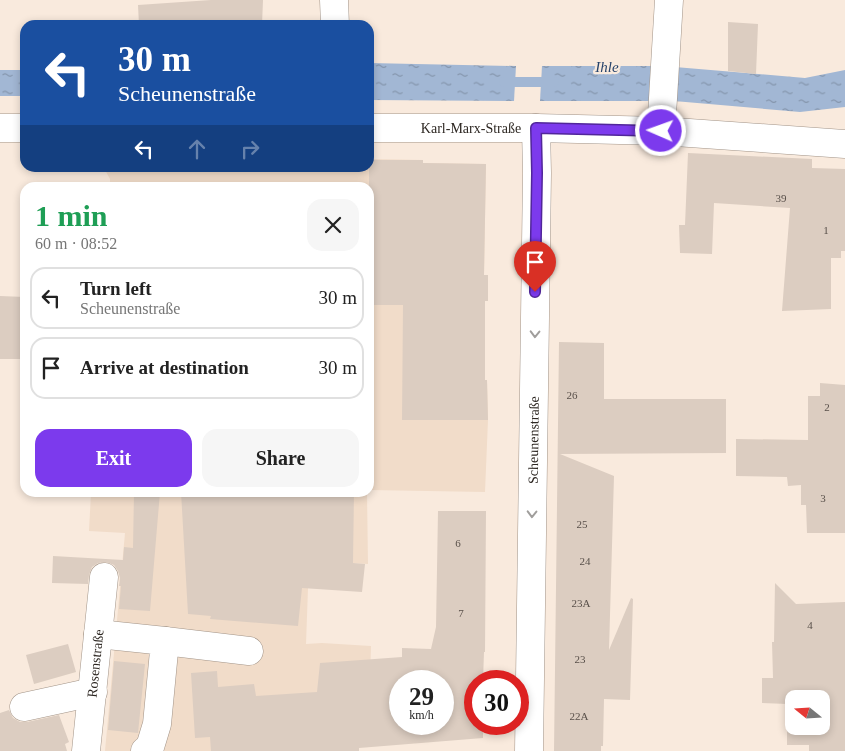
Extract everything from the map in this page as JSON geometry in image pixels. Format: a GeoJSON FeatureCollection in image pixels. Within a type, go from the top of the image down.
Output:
{"type":"FeatureCollection","features":[{"type":"Feature","properties":{"kind":"street"},"geometry":{"type":"LineString","coordinates":[[334,0],[335,20]]}},
{"type":"Feature","properties":{"kind":"street"},"geometry":{"type":"LineString","coordinates":[[661,131],[669,0]]}},
{"type":"Feature","properties":{"kind":"street"},"geometry":{"type":"LineString","coordinates":[[0,128],[20,128]]}},
{"type":"Feature","properties":{"kind":"street","name":"Karl-Marx-Straße"},"geometry":{"type":"LineString","coordinates":[[374,128],[536,128],[661,131],[845,144]]}},
{"type":"Feature","properties":{"kind":"street","name":"Scheunenstraße"},"geometry":{"type":"LineString","coordinates":[[529,751],[537,173],[536,128]]}},
{"type":"Feature","properties":{"kind":"street","name":"Rosenstraße"},"geometry":{"type":"LineString","coordinates":[[86,751],[104,577]]}},
{"type":"Feature","properties":{"kind":"street"},"geometry":{"type":"LineString","coordinates":[[98,634],[249,651]]}},
{"type":"Feature","properties":{"kind":"street"},"geometry":{"type":"LineString","coordinates":[[145,751],[150,747],[157,724],[165,641]]}},
{"type":"Feature","properties":{"kind":"street"},"geometry":{"type":"LineString","coordinates":[[24,707],[93,692]]}},
{"type":"Feature","properties":{"kind":"shaded area"},"geometry":{"type":"Polygon","coordinates":[[[374,159],[423,160],[423,163],[486,164],[484,275],[488,275],[488,301],[485,301],[485,380],[487,380],[488,420],[485,492],[374,490],[374,182],[110,182],[106,172],[374,172],[374,159]]]}},
{"type":"Feature","properties":{"kind":"shaded area"},"geometry":{"type":"Polygon","coordinates":[[[91,497],[367,497],[368,564],[309,561],[306,644],[371,646],[369,716],[307,751],[105,751],[125,533],[89,531],[91,497]]]}},
{"type":"Feature","properties":{"kind":"water"},"geometry":{"type":"Polygon","coordinates":[[[374,63],[516,66],[514,101],[374,100],[374,63]]]}},
{"type":"Feature","properties":{"kind":"water"},"geometry":{"type":"Polygon","coordinates":[[[542,66],[656,66],[654,101],[540,101],[542,66]]]}},
{"type":"Feature","properties":{"kind":"water"},"geometry":{"type":"Polygon","coordinates":[[[675,67],[805,78],[845,70],[845,107],[800,112],[674,101],[675,67]]]}},
{"type":"Feature","properties":{"kind":"water"},"geometry":{"type":"Polygon","coordinates":[[[0,70],[20,70],[20,96],[0,96],[0,70]]]}},
{"type":"Feature","properties":{"kind":"building"},"geometry":{"type":"Polygon","coordinates":[[[211,0],[263,0],[262,20],[139,20],[138,5],[211,0]]]}},
{"type":"Feature","properties":{"kind":"building"},"geometry":{"type":"Polygon","coordinates":[[[728,22],[758,24],[756,74],[728,71],[728,22]]]}},
{"type":"Feature","properties":{"kind":"building"},"geometry":{"type":"Polygon","coordinates":[[[688,153],[812,159],[812,168],[845,169],[845,251],[841,251],[841,258],[831,258],[831,309],[782,311],[790,208],[714,203],[712,254],[680,253],[679,225],[685,225],[688,153]]]}},
{"type":"Feature","properties":{"kind":"building"},"geometry":{"type":"Polygon","coordinates":[[[374,160],[423,160],[423,163],[486,164],[484,275],[488,275],[488,301],[485,301],[485,380],[487,380],[488,420],[402,420],[403,305],[374,305],[374,182],[369,182],[369,172],[374,172],[374,160]]]}},
{"type":"Feature","properties":{"kind":"building"},"geometry":{"type":"Polygon","coordinates":[[[0,296],[20,297],[20,359],[0,359],[0,296]]]}},
{"type":"Feature","properties":{"kind":"building"},"geometry":{"type":"Polygon","coordinates":[[[559,342],[604,343],[604,399],[726,399],[726,453],[560,454],[614,476],[609,650],[631,598],[633,599],[630,700],[604,699],[603,746],[601,746],[601,751],[554,751],[559,342]]]}},
{"type":"Feature","properties":{"kind":"building"},"geometry":{"type":"Polygon","coordinates":[[[820,383],[845,385],[845,533],[807,533],[806,505],[801,505],[801,485],[788,486],[787,477],[736,476],[736,439],[808,440],[808,396],[820,396],[820,383]]]}},
{"type":"Feature","properties":{"kind":"building"},"geometry":{"type":"Polygon","coordinates":[[[134,497],[160,497],[150,611],[119,609],[120,578],[114,565],[106,562],[98,563],[92,567],[88,584],[52,583],[53,556],[123,560],[124,547],[133,548],[134,497]]]}},
{"type":"Feature","properties":{"kind":"building"},"geometry":{"type":"Polygon","coordinates":[[[181,497],[354,497],[353,563],[365,564],[362,592],[302,588],[298,626],[210,619],[211,616],[188,614],[181,497]]]}},
{"type":"Feature","properties":{"kind":"building"},"geometry":{"type":"Polygon","coordinates":[[[438,511],[486,511],[483,670],[464,670],[464,735],[483,735],[483,738],[359,748],[359,751],[211,751],[210,737],[195,738],[191,673],[217,671],[218,687],[254,684],[256,696],[317,692],[320,663],[402,657],[402,648],[431,649],[436,627],[438,511]]]}},
{"type":"Feature","properties":{"kind":"building"},"geometry":{"type":"Polygon","coordinates":[[[775,583],[796,604],[845,602],[845,751],[809,751],[809,745],[787,745],[787,735],[830,735],[830,690],[785,690],[785,704],[762,703],[762,678],[773,678],[772,642],[774,642],[775,583]]]}},
{"type":"Feature","properties":{"kind":"building"},"geometry":{"type":"Polygon","coordinates":[[[68,644],[76,672],[34,684],[26,655],[68,644]]]}},
{"type":"Feature","properties":{"kind":"building"},"geometry":{"type":"Polygon","coordinates":[[[114,661],[145,664],[138,733],[108,730],[114,661]]]}},
{"type":"Feature","properties":{"kind":"building"},"geometry":{"type":"Polygon","coordinates":[[[9,710],[13,718],[20,722],[59,715],[69,742],[65,744],[67,751],[0,751],[0,713],[9,710]]]}},
{"type":"Feature","properties":{"kind":"waterway","name":"Ihle"},"geometry":{"type":"LineString","coordinates":[[504,82],[554,82]]}},
{"type":"Feature","properties":{"kind":"route"},"geometry":{"type":"LineString","coordinates":[[535,292],[536,128],[661,131]]}}]}
